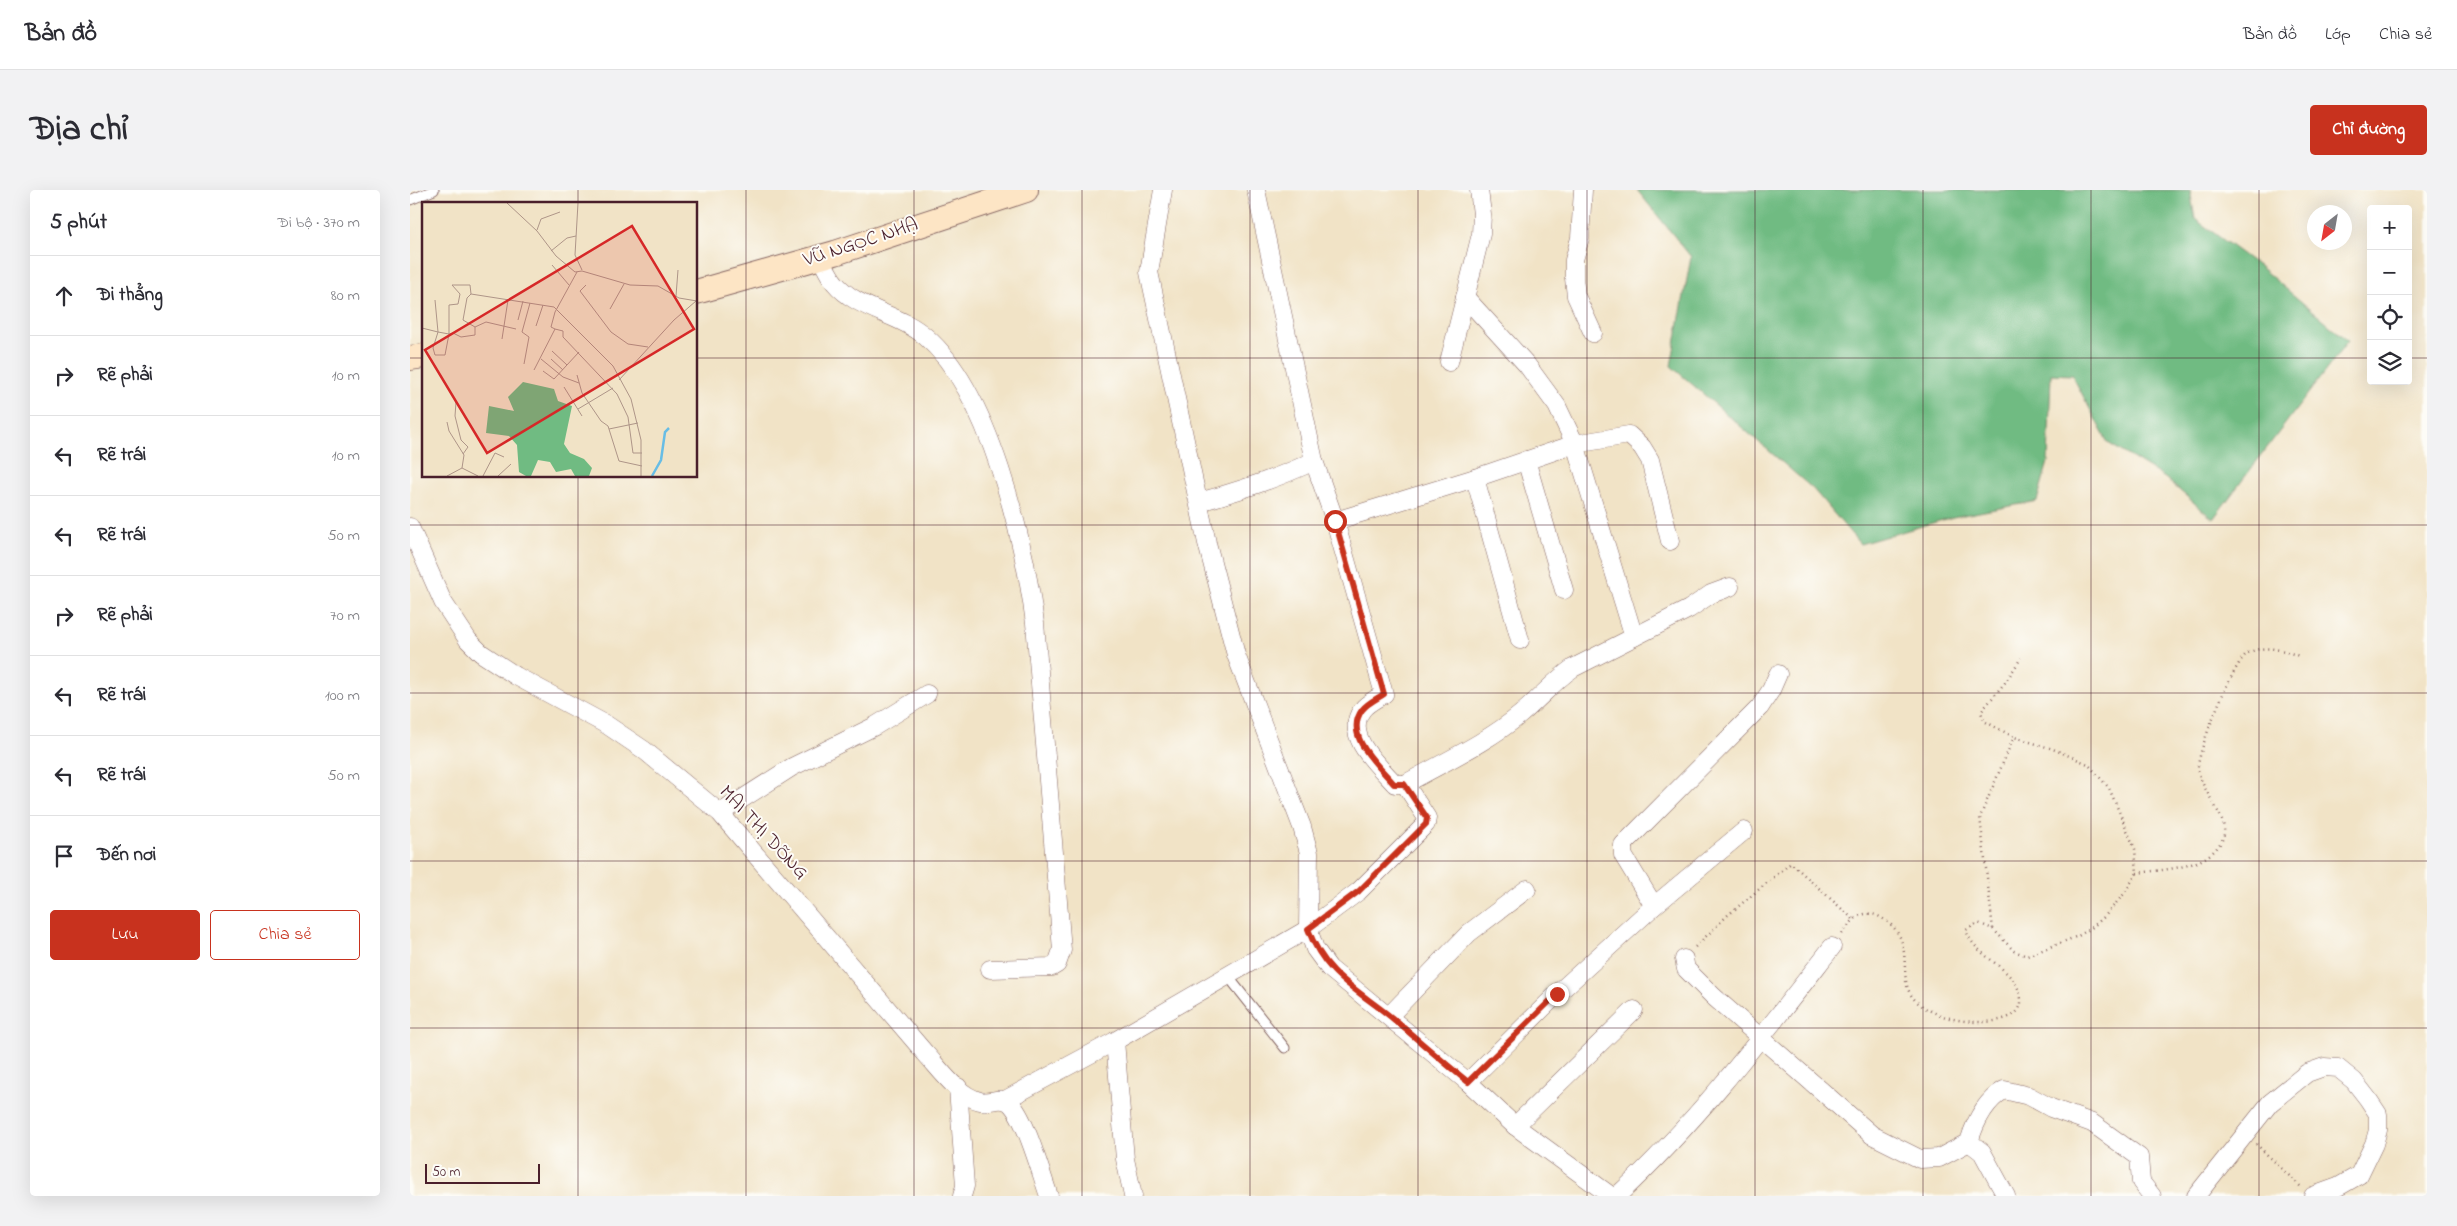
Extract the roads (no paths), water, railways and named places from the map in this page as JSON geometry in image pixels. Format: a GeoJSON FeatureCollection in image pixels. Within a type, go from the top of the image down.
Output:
{"type":"FeatureCollection","features":[{"type":"Feature","properties":{"kind":"street","name":"VŨ NGỌC NHẠ"},"geometry":{"type":"LineString","coordinates":[[698,291],[820,257],[1026,190]]}},
{"type":"Feature","properties":{"kind":"street"},"geometry":{"type":"LineString","coordinates":[[1163,190],[1149,272],[1218,589],[1236,655],[1290,795],[1309,853],[1308,929],[1315,949],[1329,968],[1468,1082],[1514,1126],[1611,1196]]}},
{"type":"Feature","properties":{"kind":"street"},"geometry":{"type":"LineString","coordinates":[[1256,190],[1314,461],[1335,521],[1384,694],[1362,709],[1358,723],[1359,740],[1394,784],[1404,784],[1482,742],[1522,714],[1561,676],[1573,668],[1689,609],[1711,594],[1730,587]]}},
{"type":"Feature","properties":{"kind":"street"},"geometry":{"type":"LineString","coordinates":[[1448,362],[1481,234],[1482,214],[1479,190]]}},
{"type":"Feature","properties":{"kind":"street"},"geometry":{"type":"LineString","coordinates":[[1582,190],[1580,238],[1574,260],[1574,278],[1576,296],[1593,333]]}},
{"type":"Feature","properties":{"kind":"street"},"geometry":{"type":"LineString","coordinates":[[820,257],[835,283],[851,297],[896,317],[926,337],[951,363],[972,398],[1004,482],[1016,524],[1035,623],[1062,950],[1057,964],[1052,967],[990,970]]}},
{"type":"Feature","properties":{"kind":"street"},"geometry":{"type":"LineString","coordinates":[[1465,297],[1543,384],[1557,406],[1575,444],[1634,637]]}},
{"type":"Feature","properties":{"kind":"street"},"geometry":{"type":"LineString","coordinates":[[1335,521],[1475,478],[1575,444],[1629,435],[1642,447],[1650,460],[1670,541]]}},
{"type":"Feature","properties":{"kind":"street"},"geometry":{"type":"LineString","coordinates":[[1526,460],[1564,590]]}},
{"type":"Feature","properties":{"kind":"street"},"geometry":{"type":"LineString","coordinates":[[1199,502],[1251,488],[1282,477],[1314,461]]}},
{"type":"Feature","properties":{"kind":"street"},"geometry":{"type":"LineString","coordinates":[[1475,478],[1520,640]]}},
{"type":"Feature","properties":{"kind":"street","name":"MAI THỊ DÕNG"},"geometry":{"type":"LineString","coordinates":[[410,527],[443,602],[468,640],[481,653],[516,676],[607,725],[644,750],[720,813],[925,1053],[958,1087],[980,1101],[1005,1100]]}},
{"type":"Feature","properties":{"kind":"street"},"geometry":{"type":"LineString","coordinates":[[1654,906],[1623,855],[1623,845],[1760,707],[1771,690],[1778,674]]}},
{"type":"Feature","properties":{"kind":"street"},"geometry":{"type":"LineString","coordinates":[[720,813],[792,767],[875,726],[926,694]]}},
{"type":"Feature","properties":{"kind":"street"},"geometry":{"type":"LineString","coordinates":[[1049,1196],[1022,1124],[1011,1104],[1005,1100],[1115,1041],[1308,929],[1359,891],[1426,824],[1427,818],[1404,784]]}},
{"type":"Feature","properties":{"kind":"street"},"geometry":{"type":"LineString","coordinates":[[1468,1082],[1557,994],[1654,906],[1744,831]]}},
{"type":"Feature","properties":{"kind":"street"},"geometry":{"type":"LineString","coordinates":[[1389,1016],[1469,934],[1527,889]]}},
{"type":"Feature","properties":{"kind":"street"},"geometry":{"type":"LineString","coordinates":[[1617,1196],[1652,1164],[1698,1116],[1832,947]]}},
{"type":"Feature","properties":{"kind":"street"},"geometry":{"type":"LineString","coordinates":[[1684,959],[1686,969],[1760,1039],[1872,1135],[1920,1159],[1939,1158],[1969,1142],[1974,1126],[1993,1096],[2004,1090],[2029,1096],[2051,1108],[2092,1123],[2139,1157],[2141,1182],[2152,1196]]}},
{"type":"Feature","properties":{"kind":"street"},"geometry":{"type":"LineString","coordinates":[[1514,1126],[1634,1010]]}},
{"type":"Feature","properties":{"kind":"street"},"geometry":{"type":"LineString","coordinates":[[1115,1041],[1125,1159],[1134,1196]]}},
{"type":"Feature","properties":{"kind":"street"},"geometry":{"type":"LineString","coordinates":[[2196,1196],[2270,1103],[2307,1073],[2324,1067],[2338,1068],[2354,1081],[2378,1114],[2378,1130],[2374,1144],[2359,1175],[2338,1187],[2309,1193]]}},
{"type":"Feature","properties":{"kind":"street"},"geometry":{"type":"LineString","coordinates":[[958,1087],[965,1186],[962,1196]]}},
{"type":"Feature","properties":{"kind":"street"},"geometry":{"type":"LineString","coordinates":[[1969,1142],[1985,1156],[2006,1196]]}},
{"type":"Feature","properties":{"kind":"lane"},"geometry":{"type":"LineString","coordinates":[[410,200],[434,190]]}},
{"type":"Feature","properties":{"kind":"lane"},"geometry":{"type":"LineString","coordinates":[[1228,975],[1285,1048]]}}]}
